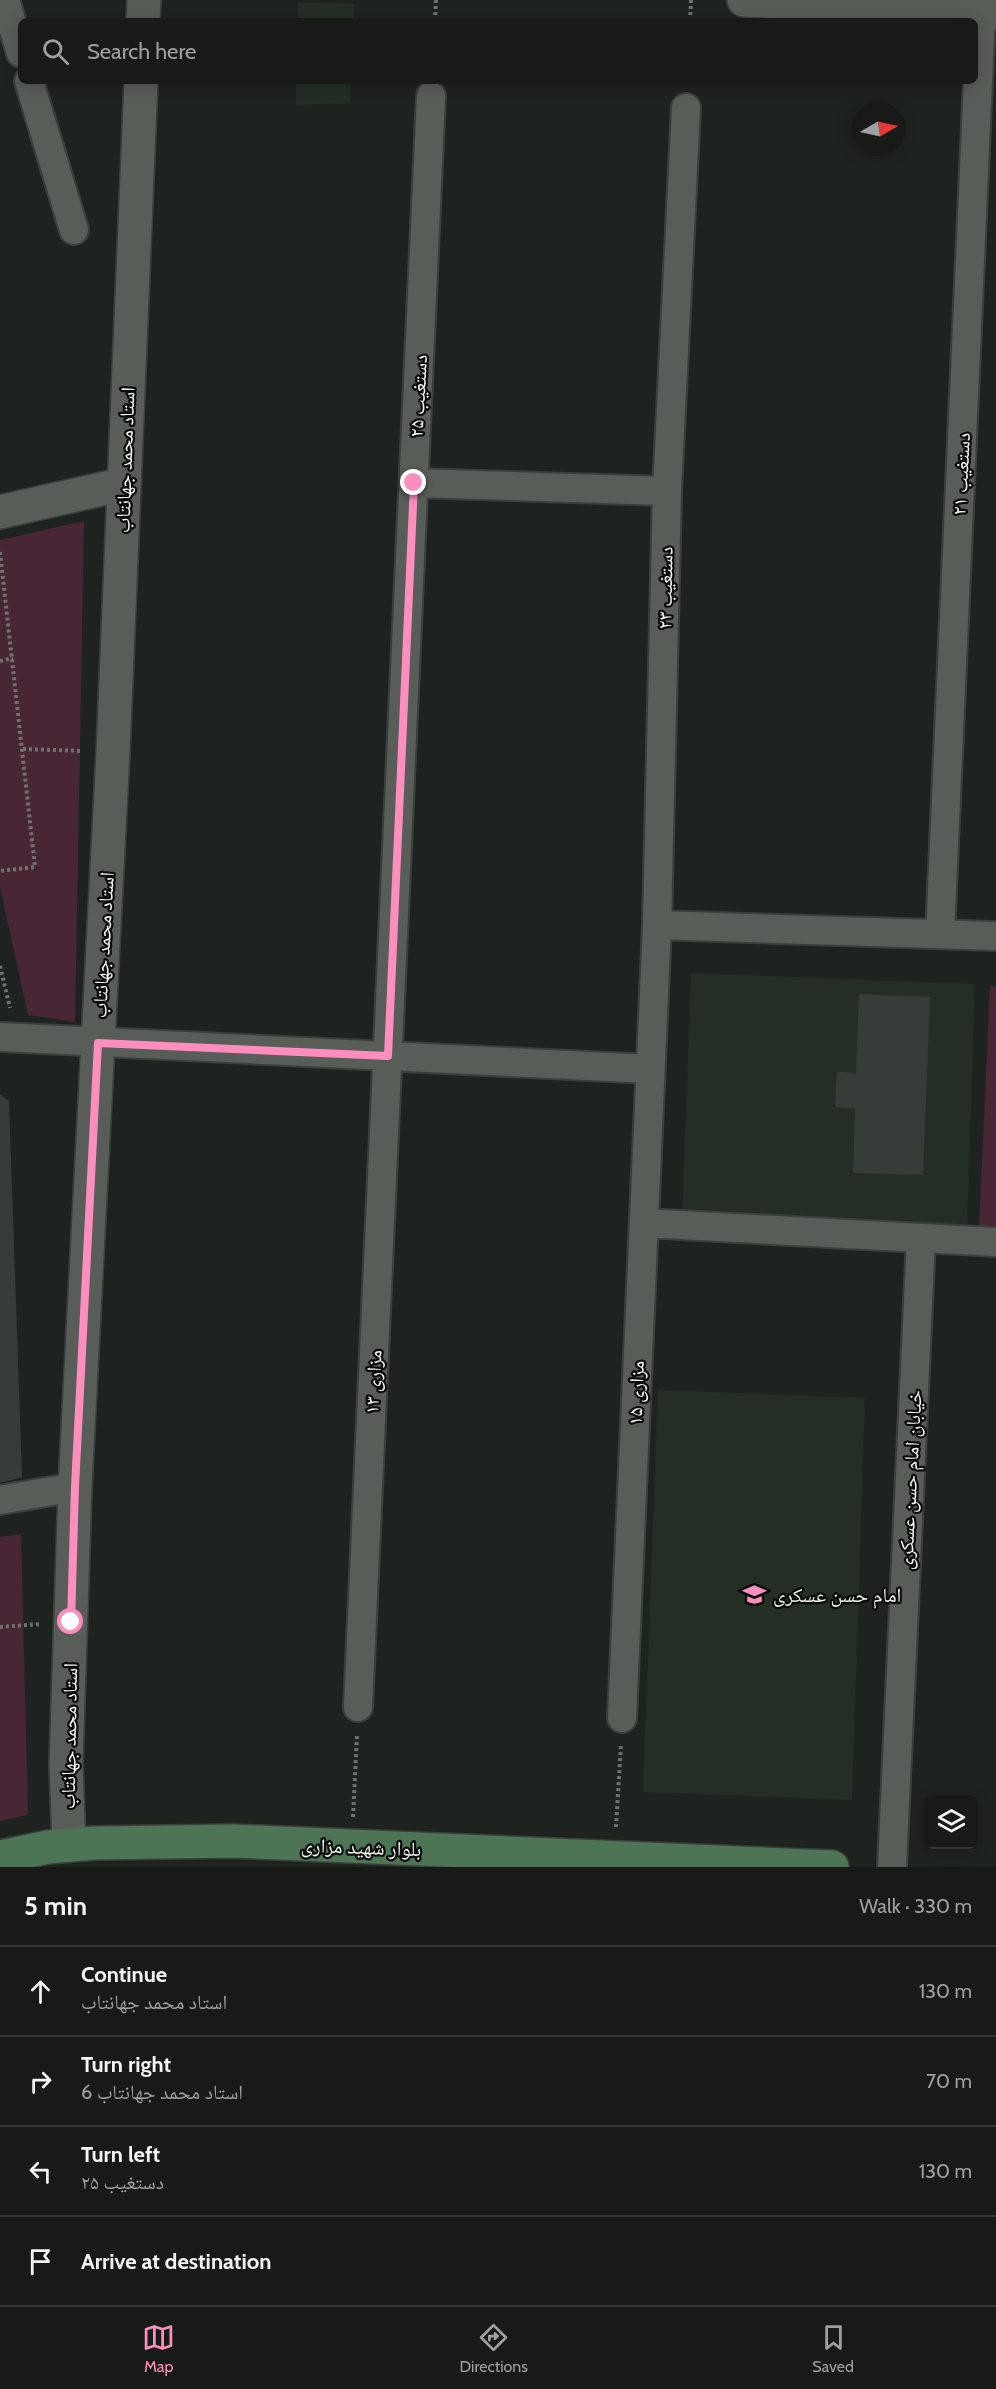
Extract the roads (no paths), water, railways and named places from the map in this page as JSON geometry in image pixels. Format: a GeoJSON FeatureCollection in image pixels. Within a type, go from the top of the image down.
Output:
{"type":"FeatureCollection","features":[{"type":"Feature","properties":{"kind":"main road","name":"بلوار شهید مزاری"},"geometry":{"type":"LineString","coordinates":[[0,1857],[48,1847],[94,1843],[234,1840],[571,1861],[614,1858],[832,1867]]}},
{"type":"Feature","properties":{"kind":"street"},"geometry":{"type":"LineString","coordinates":[[5,0],[18,43]]}},
{"type":"Feature","properties":{"kind":"street"},"geometry":{"type":"LineString","coordinates":[[143,18],[144,0]]}},
{"type":"Feature","properties":{"kind":"street"},"geometry":{"type":"LineString","coordinates":[[744,0],[926,5],[989,13]]}},
{"type":"Feature","properties":{"kind":"street","name":"دستغیب ۲۱"},"geometry":{"type":"LineString","coordinates":[[940,934],[989,13]]}},
{"type":"Feature","properties":{"kind":"street"},"geometry":{"type":"LineString","coordinates":[[30,84],[74,230]]}},
{"type":"Feature","properties":{"kind":"street","name":"استاد محمد جهانتاب"},"geometry":{"type":"LineString","coordinates":[[69,1845],[66,1764],[75,1487],[113,752],[141,84]]}},
{"type":"Feature","properties":{"kind":"street","name":"دستغیب ۲۵"},"geometry":{"type":"LineString","coordinates":[[388,1056],[432,96]]}},
{"type":"Feature","properties":{"kind":"street","name":"دستغیب ۲۳"},"geometry":{"type":"LineString","coordinates":[[650,1069],[657,925],[667,491],[686,108]]}},
{"type":"Feature","properties":{"kind":"street"},"geometry":{"type":"LineString","coordinates":[[414,483],[667,491]]}},
{"type":"Feature","properties":{"kind":"street"},"geometry":{"type":"LineString","coordinates":[[0,512],[124,484]]}},
{"type":"Feature","properties":{"kind":"street"},"geometry":{"type":"LineString","coordinates":[[657,925],[996,936]]}},
{"type":"Feature","properties":{"kind":"street"},"geometry":{"type":"LineString","coordinates":[[8,1038],[650,1069]]}},
{"type":"Feature","properties":{"kind":"street","name":"مزاری ۱۳"},"geometry":{"type":"LineString","coordinates":[[358,1707],[388,1056]]}},
{"type":"Feature","properties":{"kind":"street","name":"مزاری ۱۵"},"geometry":{"type":"LineString","coordinates":[[622,1718],[650,1069]]}},
{"type":"Feature","properties":{"kind":"street"},"geometry":{"type":"LineString","coordinates":[[644,1223],[996,1242]]}},
{"type":"Feature","properties":{"kind":"street","name":"خیابان امام حسن عسکری"},"geometry":{"type":"LineString","coordinates":[[892,1867],[921,1238]]}},
{"type":"Feature","properties":{"kind":"street"},"geometry":{"type":"LineString","coordinates":[[0,1500],[75,1487]]}},
{"type":"Feature","properties":{"kind":"place","name":"امام حسن عسکری"},"geometry":{"type":"Point","coordinates":[755,1595]}}]}
